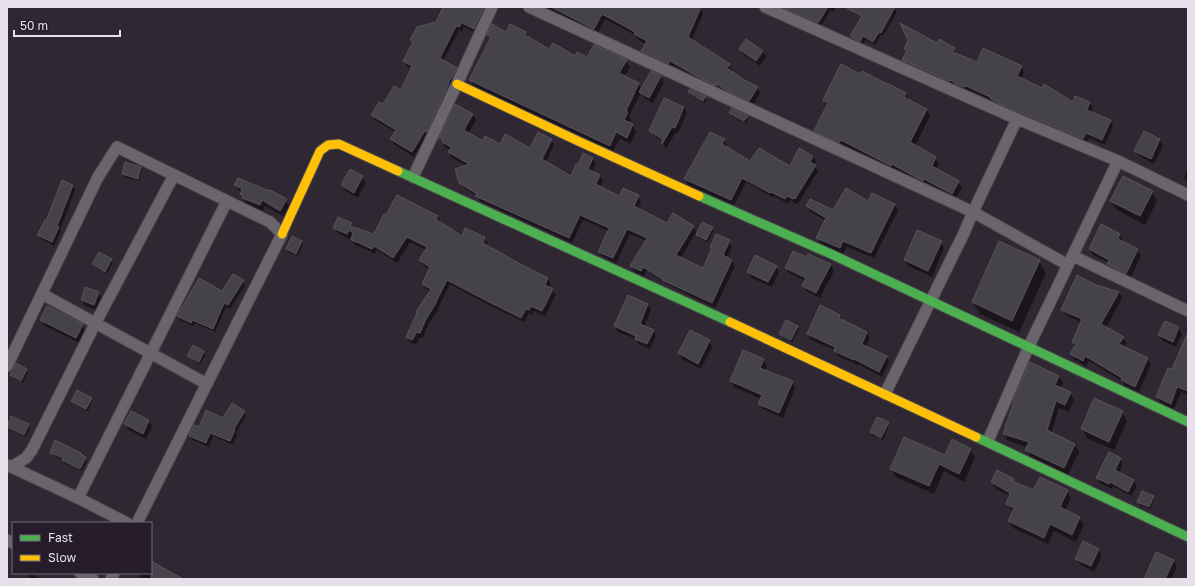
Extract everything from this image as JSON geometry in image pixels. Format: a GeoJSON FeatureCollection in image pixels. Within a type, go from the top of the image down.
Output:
{"type":"FeatureCollection","features":[{"type":"Feature","properties":{"kind":"street"},"geometry":{"type":"LineString","coordinates":[[412,177],[492,7]]}},
{"type":"Feature","properties":{"kind":"street"},"geometry":{"type":"LineString","coordinates":[[529,7],[973,212],[1071,260],[1188,311]]}},
{"type":"Feature","properties":{"kind":"street"},"geometry":{"type":"LineString","coordinates":[[765,7],[1017,119],[1118,161],[1188,195]]}},
{"type":"Feature","properties":{"kind":"street"},"geometry":{"type":"LineString","coordinates":[[457,84],[578,141],[831,254],[1188,422]]}},
{"type":"Feature","properties":{"kind":"street"},"geometry":{"type":"LineString","coordinates":[[886,394],[1017,119]]}},
{"type":"Feature","properties":{"kind":"street"},"geometry":{"type":"LineString","coordinates":[[138,522],[282,234],[320,151],[328,145],[339,144],[886,394],[1188,537]]}},
{"type":"Feature","properties":{"kind":"street"},"geometry":{"type":"LineString","coordinates":[[7,366],[98,177],[117,147],[270,222],[282,234]]}},
{"type":"Feature","properties":{"kind":"street"},"geometry":{"type":"LineString","coordinates":[[988,442],[1029,346],[1118,161]]}},
{"type":"Feature","properties":{"kind":"street"},"geometry":{"type":"LineString","coordinates":[[9,466],[26,458],[32,450],[95,324],[174,175]]}},
{"type":"Feature","properties":{"kind":"street"},"geometry":{"type":"LineString","coordinates":[[78,498],[227,201]]}},
{"type":"Feature","properties":{"kind":"street"},"geometry":{"type":"LineString","coordinates":[[42,294],[207,384]]}},
{"type":"Feature","properties":{"kind":"street"},"geometry":{"type":"LineString","coordinates":[[9,466],[125,522]]}},
{"type":"Feature","properties":{"kind":"street"},"geometry":{"type":"LineString","coordinates":[[82,574],[93,579]]}},
{"type":"Feature","properties":{"kind":"building"},"geometry":{"type":"Polygon","coordinates":[[[443,7],[484,7],[474,29],[462,23],[459,27],[456,26],[440,58],[457,68],[449,81],[427,132],[425,131],[412,152],[390,139],[396,130],[371,115],[379,102],[383,104],[394,86],[401,90],[412,66],[403,61],[413,42],[410,40],[417,27],[436,22],[443,7]]]}},
{"type":"Feature","properties":{"kind":"building"},"geometry":{"type":"Polygon","coordinates":[[[551,7],[701,7],[688,37],[730,64],[727,68],[741,78],[758,87],[749,101],[727,91],[717,84],[716,86],[698,77],[670,61],[668,64],[641,51],[647,41],[634,34],[635,32],[602,14],[594,29],[551,7]]]}},
{"type":"Feature","properties":{"kind":"building"},"geometry":{"type":"Polygon","coordinates":[[[782,7],[828,7],[818,23],[782,7]]]}},
{"type":"Feature","properties":{"kind":"building"},"geometry":{"type":"Polygon","coordinates":[[[845,7],[895,7],[881,33],[879,32],[873,42],[863,36],[860,42],[850,36],[862,16],[845,7]]]}},
{"type":"Feature","properties":{"kind":"building"},"geometry":{"type":"Polygon","coordinates":[[[900,23],[937,43],[939,39],[955,48],[953,52],[977,62],[983,48],[1022,66],[1017,76],[1042,88],[1044,84],[1073,102],[1075,96],[1090,102],[1087,110],[1111,120],[1102,140],[1086,133],[1083,139],[1000,104],[990,97],[966,86],[963,87],[954,83],[952,80],[949,81],[902,60],[907,50],[904,49],[908,40],[900,23]]]}},
{"type":"Feature","properties":{"kind":"building"},"geometry":{"type":"Polygon","coordinates":[[[492,24],[506,32],[510,24],[526,32],[525,35],[549,49],[553,43],[575,56],[577,52],[587,57],[594,45],[627,60],[619,73],[639,83],[626,111],[628,112],[624,120],[633,124],[627,138],[616,132],[610,146],[469,80],[491,37],[487,35],[492,24]]]}},
{"type":"Feature","properties":{"kind":"building"},"geometry":{"type":"Polygon","coordinates":[[[746,39],[763,51],[756,61],[739,49],[746,39]]]}},
{"type":"Feature","properties":{"kind":"building"},"geometry":{"type":"Polygon","coordinates":[[[841,64],[860,74],[862,71],[887,83],[906,93],[904,97],[927,109],[910,142],[936,157],[932,166],[959,181],[952,194],[924,179],[923,181],[917,178],[892,164],[891,166],[841,140],[839,143],[814,131],[828,103],[823,100],[841,64]]]}},
{"type":"Feature","properties":{"kind":"building"},"geometry":{"type":"Polygon","coordinates":[[[651,71],[661,76],[649,98],[639,92],[651,71]]]}},
{"type":"Feature","properties":{"kind":"building"},"geometry":{"type":"Polygon","coordinates":[[[690,89],[706,96],[703,101],[688,92],[690,89]]]}},
{"type":"Feature","properties":{"kind":"building"},"geometry":{"type":"Polygon","coordinates":[[[664,98],[684,107],[675,128],[672,127],[662,144],[662,139],[649,131],[664,98]]]}},
{"type":"Feature","properties":{"kind":"building"},"geometry":{"type":"Polygon","coordinates":[[[455,104],[473,114],[464,130],[483,141],[485,136],[500,144],[505,134],[530,148],[538,132],[552,139],[542,159],[571,176],[583,153],[593,158],[588,169],[600,175],[596,184],[619,196],[623,188],[639,195],[634,206],[667,223],[673,213],[694,226],[676,255],[703,268],[712,248],[710,247],[716,234],[730,240],[723,255],[732,260],[712,303],[662,280],[643,267],[641,271],[630,266],[647,238],[627,229],[613,258],[598,252],[609,228],[580,215],[569,238],[475,196],[477,194],[459,183],[455,169],[469,164],[448,152],[451,147],[442,142],[443,140],[439,138],[455,104]]]}},
{"type":"Feature","properties":{"kind":"building"},"geometry":{"type":"Polygon","coordinates":[[[732,108],[748,116],[744,121],[729,113],[732,108]]]}},
{"type":"Feature","properties":{"kind":"building"},"geometry":{"type":"Polygon","coordinates":[[[1144,131],[1160,139],[1151,159],[1134,151],[1144,131]]]}},
{"type":"Feature","properties":{"kind":"building"},"geometry":{"type":"Polygon","coordinates":[[[710,132],[725,139],[722,144],[750,161],[759,148],[790,166],[799,148],[813,156],[810,162],[816,165],[795,199],[787,196],[785,199],[742,178],[731,200],[684,179],[710,132]]]}},
{"type":"Feature","properties":{"kind":"building"},"geometry":{"type":"Polygon","coordinates":[[[125,162],[141,167],[138,179],[122,174],[125,162]]]}},
{"type":"Feature","properties":{"kind":"building"},"geometry":{"type":"Polygon","coordinates":[[[350,169],[363,176],[354,193],[341,185],[350,169]]]}},
{"type":"Feature","properties":{"kind":"building"},"geometry":{"type":"Polygon","coordinates":[[[1123,176],[1153,191],[1140,216],[1110,201],[1123,176]]]}},
{"type":"Feature","properties":{"kind":"building"},"geometry":{"type":"Polygon","coordinates":[[[238,178],[269,191],[270,190],[287,199],[280,211],[262,200],[260,205],[242,198],[243,196],[240,194],[242,189],[234,185],[238,178]]]}},
{"type":"Feature","properties":{"kind":"building"},"geometry":{"type":"Polygon","coordinates":[[[62,180],[73,185],[57,226],[59,227],[52,242],[37,235],[45,220],[46,221],[62,180]]]}},
{"type":"Feature","properties":{"kind":"building"},"geometry":{"type":"Polygon","coordinates":[[[846,188],[868,201],[872,193],[895,204],[871,253],[843,241],[840,248],[816,238],[826,218],[806,206],[810,199],[833,210],[846,188]]]}},
{"type":"Feature","properties":{"kind":"building"},"geometry":{"type":"Polygon","coordinates":[[[397,195],[438,216],[436,219],[462,236],[465,228],[485,237],[483,243],[548,278],[545,285],[553,289],[542,311],[531,306],[529,310],[526,309],[521,318],[447,280],[420,333],[417,332],[412,340],[406,337],[417,313],[416,312],[431,289],[422,284],[430,267],[419,260],[427,247],[407,237],[393,258],[374,246],[372,249],[351,240],[353,233],[349,230],[347,234],[333,228],[338,217],[352,223],[350,226],[374,234],[384,214],[386,215],[397,195]]]}},
{"type":"Feature","properties":{"kind":"building"},"geometry":{"type":"Polygon","coordinates":[[[702,222],[713,227],[706,240],[696,235],[702,222]]]}},
{"type":"Feature","properties":{"kind":"building"},"geometry":{"type":"Polygon","coordinates":[[[1101,224],[1120,234],[1118,239],[1138,249],[1126,274],[1107,264],[1109,260],[1089,249],[1101,224]]]}},
{"type":"Feature","properties":{"kind":"building"},"geometry":{"type":"Polygon","coordinates":[[[917,230],[942,241],[928,271],[904,260],[917,230]]]}},
{"type":"Feature","properties":{"kind":"building"},"geometry":{"type":"Polygon","coordinates":[[[292,236],[302,241],[296,254],[286,249],[292,236]]]}},
{"type":"Feature","properties":{"kind":"building"},"geometry":{"type":"Polygon","coordinates":[[[999,241],[1040,260],[1012,321],[972,302],[999,241]]]}},
{"type":"Feature","properties":{"kind":"building"},"geometry":{"type":"Polygon","coordinates":[[[793,251],[807,257],[808,254],[831,264],[816,293],[802,286],[806,278],[785,268],[793,251]]]}},
{"type":"Feature","properties":{"kind":"building"},"geometry":{"type":"Polygon","coordinates":[[[99,252],[112,259],[105,272],[92,264],[99,252]]]}},
{"type":"Feature","properties":{"kind":"building"},"geometry":{"type":"Polygon","coordinates":[[[755,255],[777,266],[768,282],[747,272],[755,255]]]}},
{"type":"Feature","properties":{"kind":"building"},"geometry":{"type":"Polygon","coordinates":[[[233,274],[244,280],[228,305],[224,303],[213,329],[192,320],[191,323],[177,316],[199,278],[222,291],[233,274]]]}},
{"type":"Feature","properties":{"kind":"building"},"geometry":{"type":"Polygon","coordinates":[[[1077,275],[1096,285],[1119,292],[1101,324],[1124,337],[1119,344],[1148,358],[1135,387],[1121,380],[1122,378],[1085,356],[1083,361],[1070,354],[1076,344],[1072,342],[1082,319],[1061,310],[1077,275]]]}},
{"type":"Feature","properties":{"kind":"building"},"geometry":{"type":"Polygon","coordinates":[[[85,287],[99,292],[94,305],[81,300],[85,287]]]}},
{"type":"Feature","properties":{"kind":"building"},"geometry":{"type":"Polygon","coordinates":[[[628,295],[648,304],[640,324],[654,330],[647,344],[635,339],[636,336],[614,326],[628,295]]]}},
{"type":"Feature","properties":{"kind":"building"},"geometry":{"type":"Polygon","coordinates":[[[820,305],[840,315],[839,318],[867,332],[862,344],[887,356],[879,372],[854,359],[834,351],[835,347],[807,334],[820,305]]]}},
{"type":"Feature","properties":{"kind":"building"},"geometry":{"type":"Polygon","coordinates":[[[47,306],[83,324],[76,338],[40,320],[47,306]]]}},
{"type":"Feature","properties":{"kind":"building"},"geometry":{"type":"Polygon","coordinates":[[[786,320],[798,326],[791,340],[779,334],[786,320]]]}},
{"type":"Feature","properties":{"kind":"building"},"geometry":{"type":"Polygon","coordinates":[[[1165,321],[1179,327],[1173,342],[1158,335],[1165,321]]]}},
{"type":"Feature","properties":{"kind":"building"},"geometry":{"type":"Polygon","coordinates":[[[690,330],[710,340],[698,364],[678,353],[690,330]]]}},
{"type":"Feature","properties":{"kind":"building"},"geometry":{"type":"Polygon","coordinates":[[[1188,332],[1188,391],[1177,387],[1171,404],[1156,397],[1168,368],[1172,369],[1188,332]]]}},
{"type":"Feature","properties":{"kind":"building"},"geometry":{"type":"Polygon","coordinates":[[[193,345],[204,351],[199,362],[187,356],[193,345]]]}},
{"type":"Feature","properties":{"kind":"building"},"geometry":{"type":"Polygon","coordinates":[[[743,350],[764,359],[760,368],[793,381],[779,413],[758,404],[762,395],[730,381],[743,350]]]}},
{"type":"Feature","properties":{"kind":"building"},"geometry":{"type":"Polygon","coordinates":[[[1030,362],[1059,376],[1055,385],[1071,392],[1065,405],[1056,401],[1047,430],[1075,444],[1064,468],[1025,450],[1029,442],[1003,434],[1014,401],[1013,400],[1030,362]]]}},
{"type":"Feature","properties":{"kind":"building"},"geometry":{"type":"Polygon","coordinates":[[[16,363],[27,369],[21,381],[10,375],[16,363]]]}},
{"type":"Feature","properties":{"kind":"building"},"geometry":{"type":"Polygon","coordinates":[[[77,390],[92,398],[86,409],[71,401],[77,390]]]}},
{"type":"Feature","properties":{"kind":"building"},"geometry":{"type":"Polygon","coordinates":[[[1094,398],[1123,411],[1109,442],[1081,429],[1094,398]]]}},
{"type":"Feature","properties":{"kind":"building"},"geometry":{"type":"Polygon","coordinates":[[[232,403],[245,411],[234,429],[235,430],[230,441],[210,433],[206,443],[189,436],[194,425],[199,427],[206,410],[223,418],[232,403]]]}},
{"type":"Feature","properties":{"kind":"building"},"geometry":{"type":"Polygon","coordinates":[[[131,411],[149,420],[143,434],[124,424],[131,411]]]}},
{"type":"Feature","properties":{"kind":"building"},"geometry":{"type":"Polygon","coordinates":[[[11,416],[29,424],[24,435],[7,427],[11,416]]]}},
{"type":"Feature","properties":{"kind":"building"},"geometry":{"type":"Polygon","coordinates":[[[877,417],[889,422],[881,438],[870,432],[877,417]]]}},
{"type":"Feature","properties":{"kind":"building"},"geometry":{"type":"Polygon","coordinates":[[[904,437],[945,455],[952,439],[971,449],[959,474],[939,464],[929,486],[890,469],[904,437]]]}},
{"type":"Feature","properties":{"kind":"building"},"geometry":{"type":"Polygon","coordinates":[[[55,440],[86,457],[80,469],[62,460],[63,458],[50,453],[55,440]]]}},
{"type":"Feature","properties":{"kind":"building"},"geometry":{"type":"Polygon","coordinates":[[[1109,452],[1121,458],[1115,470],[1134,480],[1128,492],[1110,482],[1109,484],[1096,478],[1109,452]]]}},
{"type":"Feature","properties":{"kind":"building"},"geometry":{"type":"Polygon","coordinates":[[[997,470],[1014,479],[1013,481],[1033,490],[1040,477],[1068,490],[1060,507],[1080,517],[1072,535],[1050,524],[1044,538],[1008,521],[1014,508],[1006,504],[1010,493],[991,482],[997,470]]]}},
{"type":"Feature","properties":{"kind":"building"},"geometry":{"type":"Polygon","coordinates":[[[1142,491],[1154,496],[1149,507],[1137,502],[1142,491]]]}},
{"type":"Feature","properties":{"kind":"building"},"geometry":{"type":"Polygon","coordinates":[[[1083,541],[1099,549],[1091,566],[1075,559],[1083,541]]]}},
{"type":"Feature","properties":{"kind":"building"},"geometry":{"type":"Polygon","coordinates":[[[1156,552],[1174,560],[1165,579],[1144,579],[1156,552]]]}},
{"type":"Feature","properties":{"kind":"building"},"geometry":{"type":"Polygon","coordinates":[[[152,562],[183,579],[151,579],[152,562]]]}},
{"type":"Feature","properties":{"kind":"traffic: fast"},"geometry":{"type":"LineString","coordinates":[[398,171],[730,322]]}},
{"type":"Feature","properties":{"kind":"traffic: fast"},"geometry":{"type":"LineString","coordinates":[[699,196],[831,254],[1188,422]]}},
{"type":"Feature","properties":{"kind":"traffic: fast"},"geometry":{"type":"LineString","coordinates":[[976,437],[1188,537]]}},
{"type":"Feature","properties":{"kind":"traffic: slow"},"geometry":{"type":"LineString","coordinates":[[457,84],[699,196]]}},
{"type":"Feature","properties":{"kind":"traffic: slow"},"geometry":{"type":"LineString","coordinates":[[282,234],[320,151],[328,145],[339,144],[398,171]]}},
{"type":"Feature","properties":{"kind":"traffic: slow"},"geometry":{"type":"LineString","coordinates":[[730,322],[976,437]]}}]}
